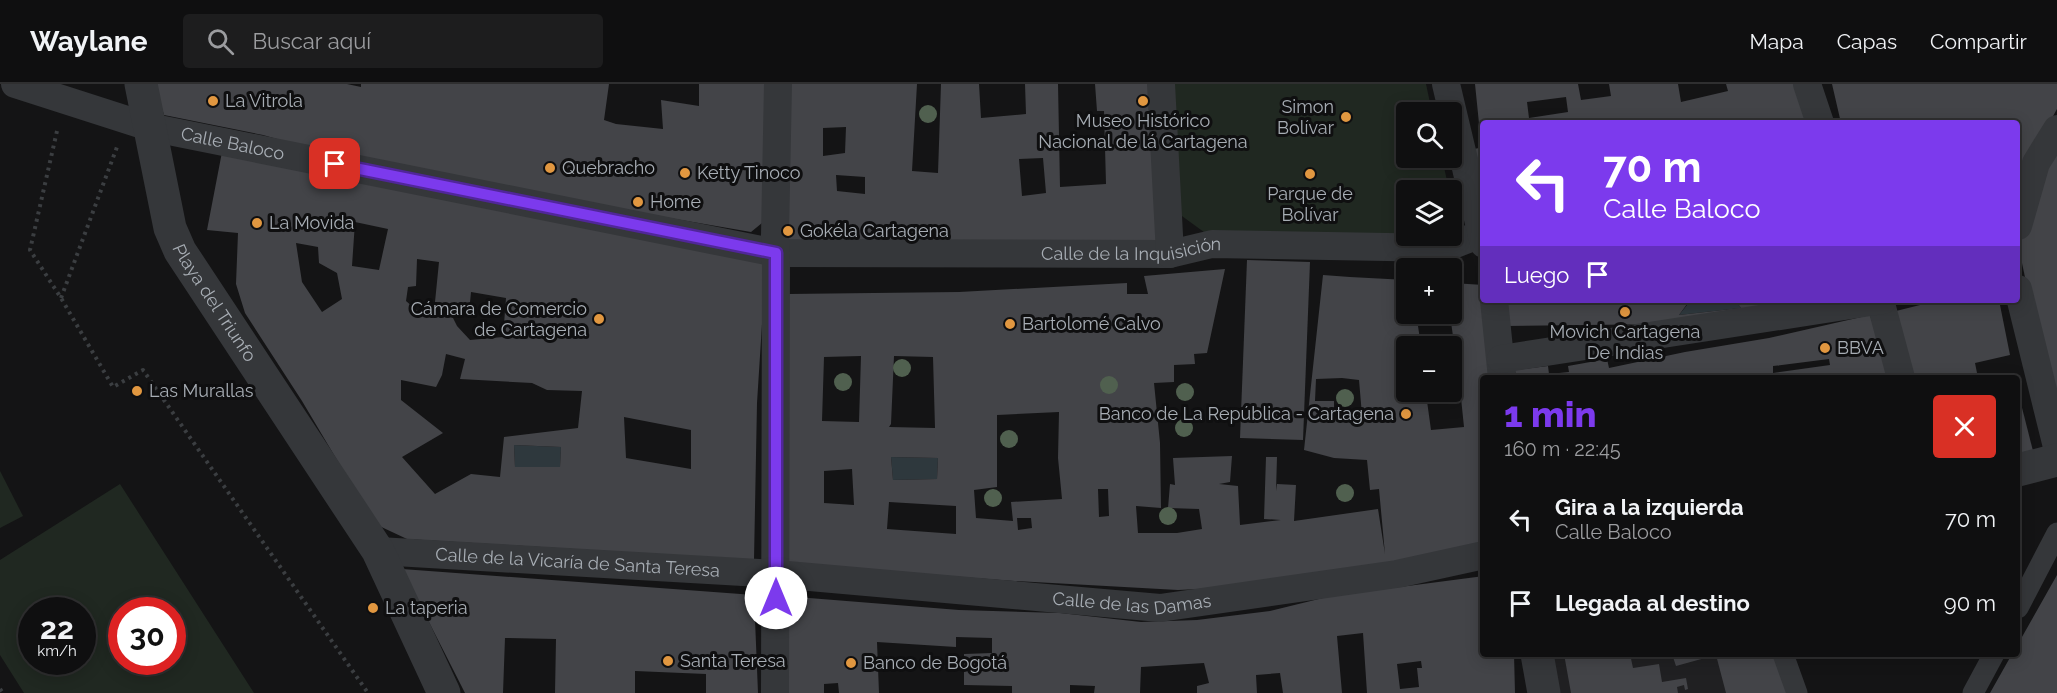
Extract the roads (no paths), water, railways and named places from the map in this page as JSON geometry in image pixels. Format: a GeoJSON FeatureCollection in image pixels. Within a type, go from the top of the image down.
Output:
{"type":"FeatureCollection","features":[{"type":"Feature","properties":{"kind":"street","name":"Calle Baloco"},"geometry":{"type":"LineString","coordinates":[[15,84],[135,132],[776,253]]}},
{"type":"Feature","properties":{"kind":"street","name":"Playa del Triunfo"},"geometry":{"type":"LineString","coordinates":[[141,84],[135,132],[180,251],[378,551],[444,693]]}},
{"type":"Feature","properties":{"kind":"street"},"geometry":{"type":"LineString","coordinates":[[775,693],[775,235],[778,84]]}},
{"type":"Feature","properties":{"kind":"street"},"geometry":{"type":"LineString","coordinates":[[1161,84],[1170,254]]}},
{"type":"Feature","properties":{"kind":"street"},"geometry":{"type":"LineString","coordinates":[[1446,84],[1480,230]]}},
{"type":"Feature","properties":{"kind":"street"},"geometry":{"type":"LineString","coordinates":[[1807,84],[1819,120]]}},
{"type":"Feature","properties":{"kind":"street"},"geometry":{"type":"LineString","coordinates":[[2020,219],[2036,163],[2057,129]]}},
{"type":"Feature","properties":{"kind":"street","name":"Calle de la Inquisición"},"geometry":{"type":"LineString","coordinates":[[776,253],[1170,254],[1212,244],[1445,248],[1480,239]]}},
{"type":"Feature","properties":{"kind":"street"},"geometry":{"type":"LineString","coordinates":[[2020,297],[2057,447]]}},
{"type":"Feature","properties":{"kind":"street"},"geometry":{"type":"LineString","coordinates":[[1494,303],[1502,369],[1865,303]]}},
{"type":"Feature","properties":{"kind":"street"},"geometry":{"type":"LineString","coordinates":[[1882,303],[1900,375]]}},
{"type":"Feature","properties":{"kind":"street"},"geometry":{"type":"LineString","coordinates":[[2020,469],[2057,460]]}},
{"type":"Feature","properties":{"kind":"street"},"geometry":{"type":"LineString","coordinates":[[2020,604],[2057,533]]}},
{"type":"Feature","properties":{"kind":"street","name":"Calle de la Vicaría de Santa Teresa"},"geometry":{"type":"LineString","coordinates":[[378,551],[776,574]]}},
{"type":"Feature","properties":{"kind":"street","name":"Calle de las Damas"},"geometry":{"type":"LineString","coordinates":[[776,574],[1160,608],[1397,574],[1480,556]]}},
{"type":"Feature","properties":{"kind":"street"},"geometry":{"type":"LineString","coordinates":[[1538,657],[1544,693]]}},
{"type":"Feature","properties":{"kind":"street"},"geometry":{"type":"LineString","coordinates":[[1785,657],[1797,693]]}},
{"type":"Feature","properties":{"kind":"street"},"geometry":{"type":"LineString","coordinates":[[1973,693],[1992,657]]}},
{"type":"Feature","properties":{"kind":"place","name":"La Vitrola"},"geometry":{"type":"Point","coordinates":[213,101]}},
{"type":"Feature","properties":{"kind":"place","name":"Museo Histórico Nacional de lá Cartagena"},"geometry":{"type":"Point","coordinates":[1143,101]}},
{"type":"Feature","properties":{"kind":"place","name":"Simon Bolívar"},"geometry":{"type":"Point","coordinates":[1346,117]}},
{"type":"Feature","properties":{"kind":"place","name":"Quebracho"},"geometry":{"type":"Point","coordinates":[550,168]}},
{"type":"Feature","properties":{"kind":"place","name":"Ketty Tinoco"},"geometry":{"type":"Point","coordinates":[685,173]}},
{"type":"Feature","properties":{"kind":"place","name":"Parque de Bolívar"},"geometry":{"type":"Point","coordinates":[1310,174]}},
{"type":"Feature","properties":{"kind":"place","name":"Home"},"geometry":{"type":"Point","coordinates":[638,202]}},
{"type":"Feature","properties":{"kind":"place","name":"La Movida"},"geometry":{"type":"Point","coordinates":[257,223]}},
{"type":"Feature","properties":{"kind":"place","name":"Gokéla Cartagena"},"geometry":{"type":"Point","coordinates":[788,231]}},
{"type":"Feature","properties":{"kind":"place","name":"Movich Cartagena De Indias"},"geometry":{"type":"Point","coordinates":[1625,312]}},
{"type":"Feature","properties":{"kind":"place","name":"Cámara de Comercio de Cartagena"},"geometry":{"type":"Point","coordinates":[599,319]}},
{"type":"Feature","properties":{"kind":"place","name":"Bartolomé Calvo"},"geometry":{"type":"Point","coordinates":[1010,324]}},
{"type":"Feature","properties":{"kind":"place","name":"BBVA"},"geometry":{"type":"Point","coordinates":[1825,348]}},
{"type":"Feature","properties":{"kind":"place","name":"Las Murallas"},"geometry":{"type":"Point","coordinates":[137,391]}},
{"type":"Feature","properties":{"kind":"place","name":"Banco de La República - Cartagena"},"geometry":{"type":"Point","coordinates":[1406,414]}},
{"type":"Feature","properties":{"kind":"place","name":"La taperia"},"geometry":{"type":"Point","coordinates":[373,608]}},
{"type":"Feature","properties":{"kind":"place","name":"Santa Teresa"},"geometry":{"type":"Point","coordinates":[668,661]}},
{"type":"Feature","properties":{"kind":"place","name":"Banco de Bogotá"},"geometry":{"type":"Point","coordinates":[851,663]}}]}
